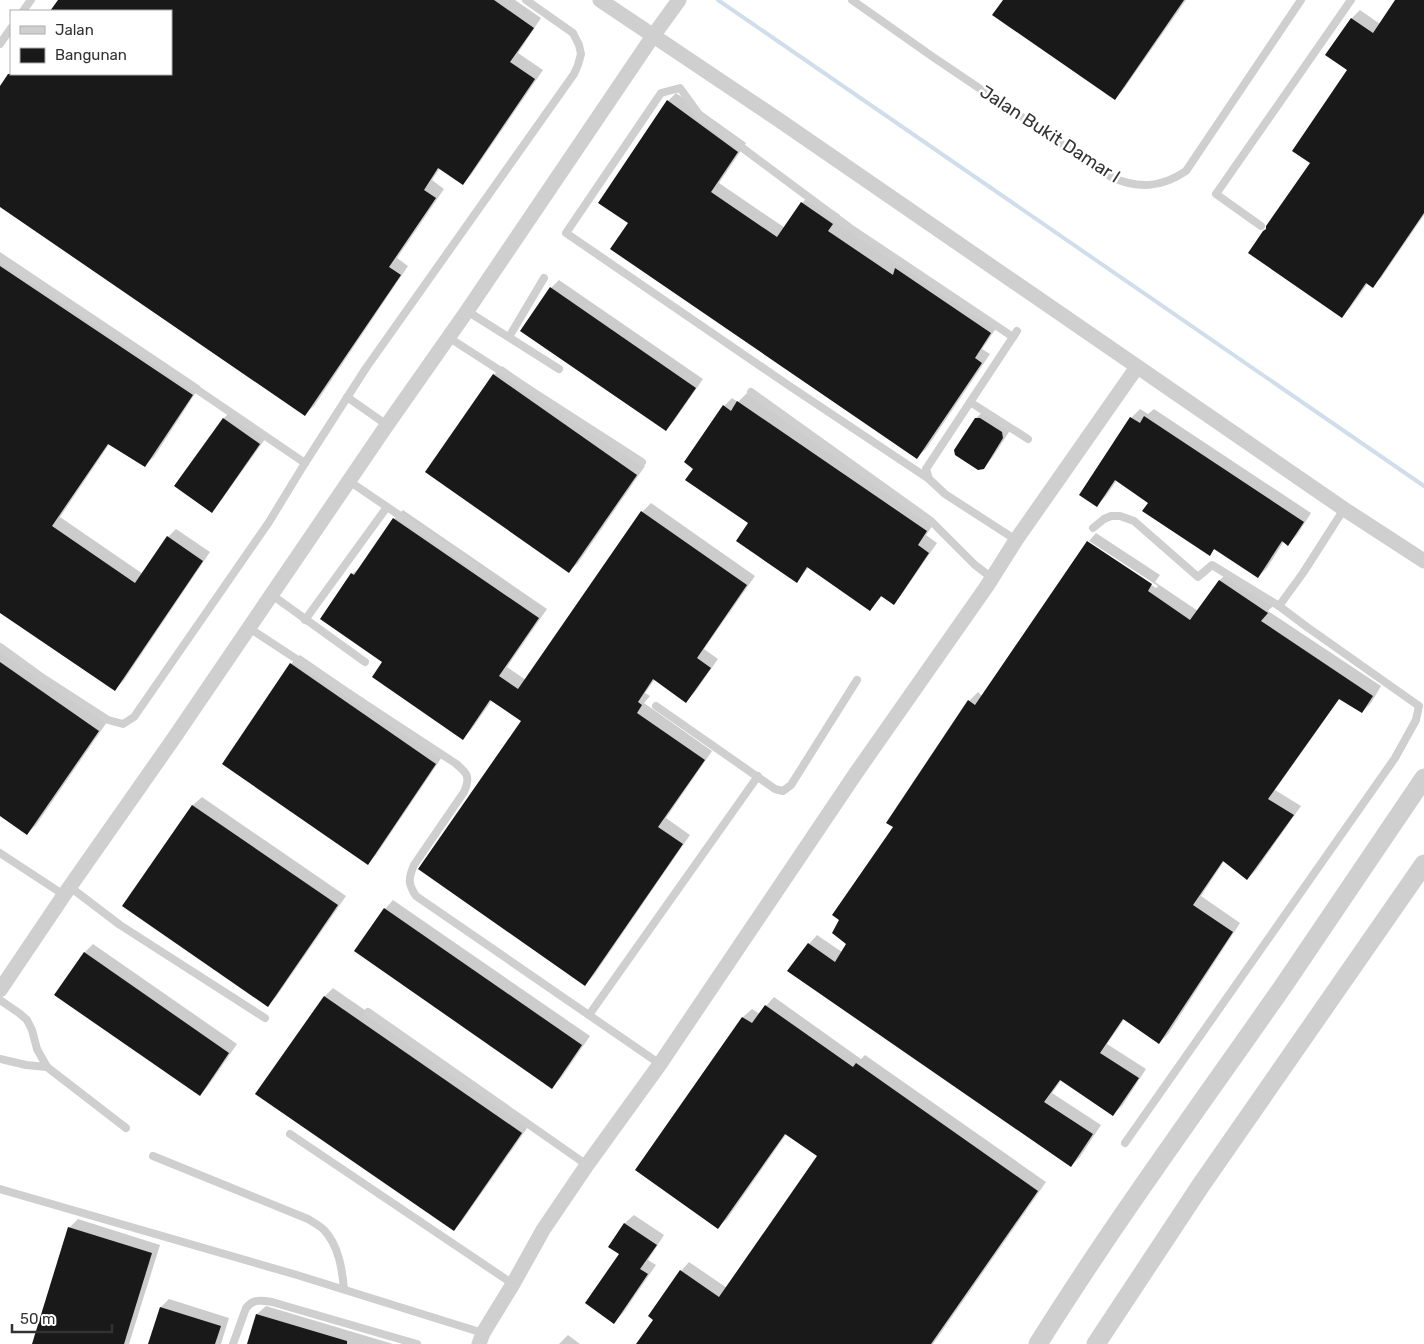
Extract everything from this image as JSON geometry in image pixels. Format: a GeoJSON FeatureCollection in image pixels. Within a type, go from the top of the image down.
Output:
{"type":"FeatureCollection","features":[{"type":"Feature","properties":{"kind":"street"},"geometry":{"type":"LineString","coordinates":[[600,0],[776,118],[1344,510],[1424,561]]}},
{"type":"Feature","properties":{"kind":"street"},"geometry":{"type":"LineString","coordinates":[[0,990],[679,0]]}},
{"type":"Feature","properties":{"kind":"street"},"geometry":{"type":"LineString","coordinates":[[481,1339],[543,1230],[660,1064],[856,773],[1137,367]]}},
{"type":"Feature","properties":{"kind":"street"},"geometry":{"type":"LineString","coordinates":[[1038,1344],[1062,1305],[1160,1160],[1283,985],[1424,778]]}},
{"type":"Feature","properties":{"kind":"street"},"geometry":{"type":"LineString","coordinates":[[1096,1344],[1201,1185],[1424,864]]}},
{"type":"Feature","properties":{"kind":"lane"},"geometry":{"type":"LineString","coordinates":[[0,647],[40,676],[108,720],[123,724],[134,717],[269,522],[371,360],[574,74],[581,54],[579,45],[572,33],[526,0]]}},
{"type":"Feature","properties":{"kind":"lane","name":"Jalan Bukit Damar I"},"geometry":{"type":"LineString","coordinates":[[852,0],[941,63],[1111,176],[1136,185],[1149,185],[1163,183],[1176,178],[1186,171],[1301,0]]}},
{"type":"Feature","properties":{"kind":"lane"},"geometry":{"type":"LineString","coordinates":[[1261,226],[1216,194],[1351,0]]}},
{"type":"Feature","properties":{"kind":"lane"},"geometry":{"type":"LineString","coordinates":[[0,44],[10,29]]}},
{"type":"Feature","properties":{"kind":"lane"},"geometry":{"type":"LineString","coordinates":[[929,479],[926,469],[1015,334],[850,228],[701,117],[680,88],[661,93],[566,233],[796,391],[929,479],[945,494],[1016,540]]}},
{"type":"Feature","properties":{"kind":"lane"},"geometry":{"type":"LineString","coordinates":[[0,258],[305,463]]}},
{"type":"Feature","properties":{"kind":"lane"},"geometry":{"type":"LineString","coordinates":[[509,337],[544,278]]}},
{"type":"Feature","properties":{"kind":"lane"},"geometry":{"type":"LineString","coordinates":[[467,311],[559,369]]}},
{"type":"Feature","properties":{"kind":"lane"},"geometry":{"type":"LineString","coordinates":[[448,338],[642,462]]}},
{"type":"Feature","properties":{"kind":"lane"},"geometry":{"type":"LineString","coordinates":[[751,392],[931,521],[975,565],[992,578]]}},
{"type":"Feature","properties":{"kind":"lane"},"geometry":{"type":"LineString","coordinates":[[346,397],[387,425]]}},
{"type":"Feature","properties":{"kind":"lane"},"geometry":{"type":"LineString","coordinates":[[970,402],[1028,438]]}},
{"type":"Feature","properties":{"kind":"lane"},"geometry":{"type":"LineString","coordinates":[[349,481],[474,566]]}},
{"type":"Feature","properties":{"kind":"lane"},"geometry":{"type":"LineString","coordinates":[[305,620],[387,507]]}},
{"type":"Feature","properties":{"kind":"lane"},"geometry":{"type":"LineString","coordinates":[[1279,606],[1344,510]]}},
{"type":"Feature","properties":{"kind":"lane"},"geometry":{"type":"LineString","coordinates":[[1092,528],[1111,516],[1120,516],[1134,521],[1198,577],[1212,565],[1279,606],[1419,706],[1418,713],[1408,735],[1395,758],[1126,1143]]}},
{"type":"Feature","properties":{"kind":"lane"},"geometry":{"type":"LineString","coordinates":[[272,595],[365,662]]}},
{"type":"Feature","properties":{"kind":"lane"},"geometry":{"type":"LineString","coordinates":[[249,628],[464,770],[468,777],[468,783],[464,792],[414,865],[410,875],[409,886],[416,896],[660,1064]]}},
{"type":"Feature","properties":{"kind":"lane"},"geometry":{"type":"LineString","coordinates":[[656,706],[775,789],[783,790],[791,785],[857,680]]}},
{"type":"Feature","properties":{"kind":"lane"},"geometry":{"type":"LineString","coordinates":[[588,1015],[758,776]]}},
{"type":"Feature","properties":{"kind":"lane"},"geometry":{"type":"LineString","coordinates":[[0,853],[67,891],[265,1018]]}},
{"type":"Feature","properties":{"kind":"lane"},"geometry":{"type":"LineString","coordinates":[[0,1000],[27,1020],[37,1049],[47,1067],[126,1128]]}},
{"type":"Feature","properties":{"kind":"lane"},"geometry":{"type":"LineString","coordinates":[[368,1012],[587,1165]]}},
{"type":"Feature","properties":{"kind":"lane"},"geometry":{"type":"LineString","coordinates":[[0,1059],[26,1065],[47,1067]]}},
{"type":"Feature","properties":{"kind":"lane"},"geometry":{"type":"LineString","coordinates":[[290,1134],[513,1284]]}},
{"type":"Feature","properties":{"kind":"lane"},"geometry":{"type":"LineString","coordinates":[[153,1156],[308,1219],[324,1230],[336,1249],[342,1270],[344,1289]]}},
{"type":"Feature","properties":{"kind":"lane"},"geometry":{"type":"LineString","coordinates":[[0,1188],[344,1289],[481,1339]]}},
{"type":"Feature","properties":{"kind":"lane"},"geometry":{"type":"LineString","coordinates":[[234,1344],[246,1308],[249,1304],[259,1300],[416,1344]]}},
{"type":"Feature","properties":{"kind":"building"},"geometry":{"type":"Polygon","coordinates":[[[58,0],[494,0],[534,28],[510,62],[535,79],[463,185],[438,168],[424,190],[436,198],[389,267],[401,275],[305,416],[0,207],[0,86],[8,74],[172,75],[172,10],[51,10],[58,0]]]}},
{"type":"Feature","properties":{"kind":"building"},"geometry":{"type":"Polygon","coordinates":[[[1003,0],[1184,0],[1115,100],[992,15],[1003,0]]]}},
{"type":"Feature","properties":{"kind":"building"},"geometry":{"type":"Polygon","coordinates":[[[1395,0],[1424,0],[1424,213],[1373,288],[1366,283],[1342,318],[1248,253],[1310,163],[1292,151],[1347,70],[1325,55],[1351,18],[1373,33],[1395,0]]]}},
{"type":"Feature","properties":{"kind":"building"},"geometry":{"type":"Polygon","coordinates":[[[667,100],[738,152],[711,192],[777,237],[801,202],[833,224],[828,231],[893,275],[895,268],[991,333],[975,358],[982,363],[917,459],[610,249],[628,223],[598,203],[667,100]]]}},
{"type":"Feature","properties":{"kind":"building"},"geometry":{"type":"Polygon","coordinates":[[[0,266],[193,395],[145,467],[108,444],[52,526],[135,583],[167,536],[203,561],[115,691],[0,613],[0,266]]]}},
{"type":"Feature","properties":{"kind":"building"},"geometry":{"type":"Polygon","coordinates":[[[550,287],[696,388],[666,431],[520,331],[550,287]]]}},
{"type":"Feature","properties":{"kind":"building"},"geometry":{"type":"Polygon","coordinates":[[[493,374],[637,475],[569,573],[425,472],[493,374]]]}},
{"type":"Feature","properties":{"kind":"building"},"geometry":{"type":"Polygon","coordinates":[[[737,401],[927,531],[918,545],[929,553],[894,605],[881,596],[870,611],[807,567],[797,583],[736,541],[748,523],[685,480],[693,469],[684,462],[723,405],[731,411],[737,401]]]}},
{"type":"Feature","properties":{"kind":"building"},"geometry":{"type":"Polygon","coordinates":[[[1144,416],[1304,522],[1288,546],[1282,541],[1258,578],[1214,549],[1210,556],[1142,511],[1148,503],[1115,480],[1097,507],[1079,495],[1130,417],[1140,423],[1144,416]]]}},
{"type":"Feature","properties":{"kind":"building"},"geometry":{"type":"Polygon","coordinates":[[[223,418],[260,444],[212,513],[174,486],[223,418]]]}},
{"type":"Feature","properties":{"kind":"building"},"geometry":{"type":"Polygon","coordinates":[[[975,418],[980,418],[1002,432],[1003,438],[984,469],[978,470],[955,455],[954,450],[975,418]]]}},
{"type":"Feature","properties":{"kind":"building"},"geometry":{"type":"Polygon","coordinates":[[[641,511],[747,585],[697,658],[711,668],[686,703],[653,679],[638,702],[642,705],[637,713],[705,760],[658,827],[683,844],[585,986],[418,869],[521,721],[490,700],[463,740],[372,677],[382,662],[320,619],[351,573],[354,575],[393,518],[539,618],[499,676],[518,689],[641,511]]]}},
{"type":"Feature","properties":{"kind":"building"},"geometry":{"type":"Polygon","coordinates":[[[1087,541],[1152,584],[1148,591],[1190,620],[1219,580],[1268,613],[1261,621],[1373,696],[1362,713],[1339,699],[1268,799],[1294,815],[1247,880],[1223,861],[1193,905],[1233,932],[1159,1044],[1123,1019],[1100,1053],[1139,1078],[1113,1116],[1060,1080],[1044,1102],[1093,1134],[1071,1167],[787,971],[808,943],[835,962],[846,944],[832,933],[839,920],[832,915],[893,827],[886,823],[968,700],[975,705],[1087,541]]]}},
{"type":"Feature","properties":{"kind":"building"},"geometry":{"type":"Polygon","coordinates":[[[0,662],[99,731],[27,835],[0,816],[0,662]]]}},
{"type":"Feature","properties":{"kind":"building"},"geometry":{"type":"Polygon","coordinates":[[[290,663],[436,764],[368,865],[222,764],[290,663]]]}},
{"type":"Feature","properties":{"kind":"building"},"geometry":{"type":"Polygon","coordinates":[[[192,805],[338,905],[268,1007],[122,906],[192,805]]]}},
{"type":"Feature","properties":{"kind":"building"},"geometry":{"type":"Polygon","coordinates":[[[384,908],[582,1045],[552,1089],[354,951],[384,908]]]}},
{"type":"Feature","properties":{"kind":"building"},"geometry":{"type":"Polygon","coordinates":[[[84,952],[229,1053],[200,1096],[54,995],[84,952]]]}},
{"type":"Feature","properties":{"kind":"building"},"geometry":{"type":"Polygon","coordinates":[[[324,996],[522,1133],[454,1231],[255,1094],[324,996]]]}},
{"type":"Feature","properties":{"kind":"building"},"geometry":{"type":"Polygon","coordinates":[[[765,1005],[853,1067],[856,1063],[1038,1191],[931,1344],[636,1344],[653,1320],[648,1316],[680,1270],[719,1297],[817,1156],[785,1134],[718,1229],[635,1170],[742,1017],[752,1023],[765,1005]]]}},
{"type":"Feature","properties":{"kind":"building"},"geometry":{"type":"Polygon","coordinates":[[[624,1223],[657,1245],[640,1269],[648,1274],[614,1324],[585,1303],[619,1254],[608,1247],[624,1223]]]}},
{"type":"Feature","properties":{"kind":"building"},"geometry":{"type":"Polygon","coordinates":[[[68,1227],[152,1253],[124,1344],[32,1344],[68,1227]]]}},
{"type":"Feature","properties":{"kind":"building"},"geometry":{"type":"Polygon","coordinates":[[[160,1307],[221,1326],[215,1344],[148,1344],[160,1307]]]}},
{"type":"Feature","properties":{"kind":"building"},"geometry":{"type":"Polygon","coordinates":[[[256,1314],[347,1341],[347,1344],[247,1344],[256,1314]]]}},
{"type":"Feature","properties":{"kind":"waterway"},"geometry":{"type":"LineString","coordinates":[[718,0],[1424,486]]}}]}
